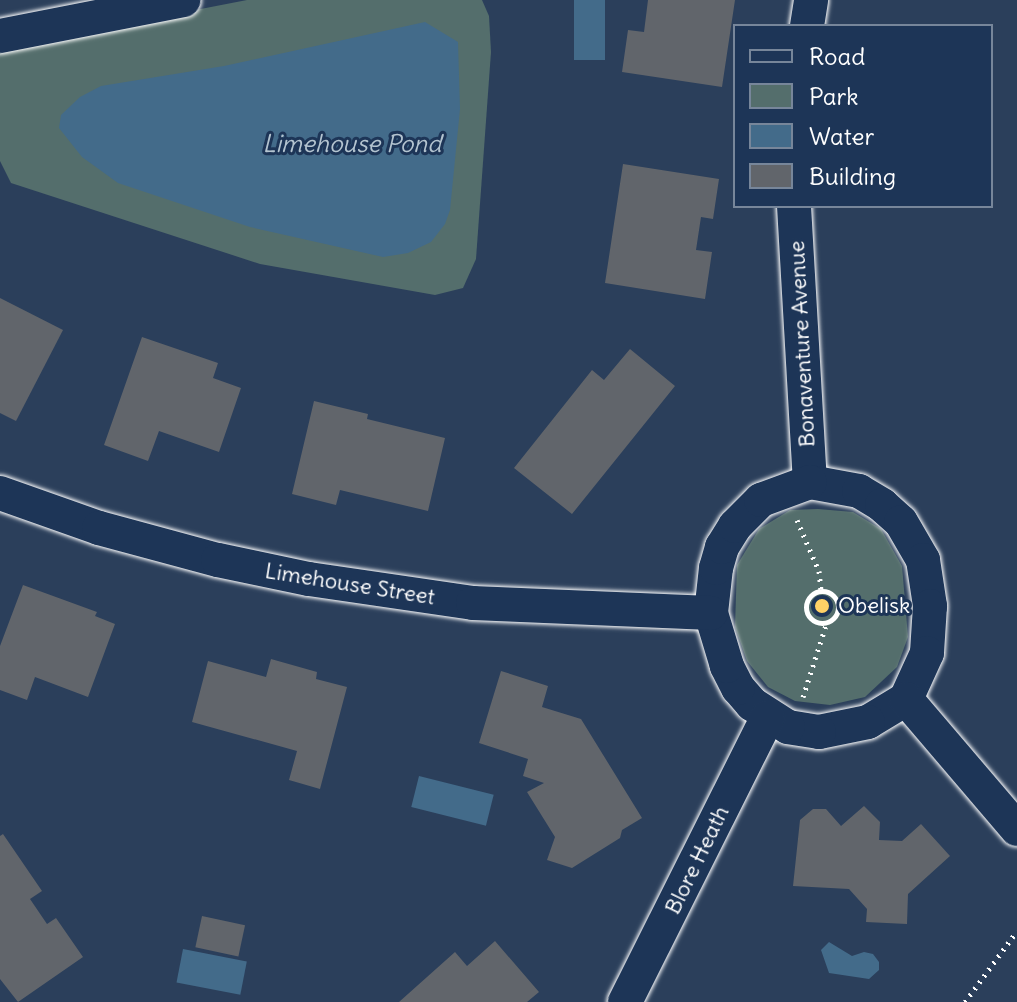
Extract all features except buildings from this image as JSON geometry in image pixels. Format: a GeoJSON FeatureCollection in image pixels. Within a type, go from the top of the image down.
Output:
{"type":"FeatureCollection","features":[{"type":"Feature","properties":{"kind":"street"},"geometry":{"type":"LineString","coordinates":[[0,36],[183,0]]}},
{"type":"Feature","properties":{"kind":"street"},"geometry":{"type":"LineString","coordinates":[[807,24],[811,0]]}},
{"type":"Feature","properties":{"kind":"street","name":"Bonaventure Avenue"},"geometry":{"type":"LineString","coordinates":[[794,208],[802,495]]}},
{"type":"Feature","properties":{"kind":"street"},"geometry":{"type":"LineString","coordinates":[[859,491],[901,522],[923,560],[931,631],[927,653],[906,699],[868,722],[837,730],[792,728],[768,717],[738,688],[727,666],[711,613],[716,568],[722,547],[735,526],[761,500],[802,495],[859,491]]}},
{"type":"Feature","properties":{"kind":"street","name":"Limehouse Street"},"geometry":{"type":"LineString","coordinates":[[0,493],[99,528],[218,560],[309,579],[473,603],[711,613]]}},
{"type":"Feature","properties":{"kind":"street"},"geometry":{"type":"LineString","coordinates":[[906,699],[1017,829]]}},
{"type":"Feature","properties":{"kind":"street","name":"Blore Heath"},"geometry":{"type":"LineString","coordinates":[[625,1002],[768,717]]}},
{"type":"Feature","properties":{"kind":"path"},"geometry":{"type":"LineString","coordinates":[[802,495],[821,590]]}},
{"type":"Feature","properties":{"kind":"path"},"geometry":{"type":"LineString","coordinates":[[821,590],[831,593],[838,601],[836,616],[827,622],[817,622],[807,611],[810,595],[821,590]]}},
{"type":"Feature","properties":{"kind":"path"},"geometry":{"type":"LineString","coordinates":[[801,703],[827,622]]}},
{"type":"Feature","properties":{"kind":"path"},"geometry":{"type":"LineString","coordinates":[[965,1002],[1017,931]]}},
{"type":"Feature","properties":{"kind":"green space"},"geometry":{"type":"Polygon","coordinates":[[[247,0],[482,0],[489,16],[491,52],[476,259],[463,288],[435,295],[260,264],[11,183],[0,161],[0,48],[247,0]]]}},
{"type":"Feature","properties":{"kind":"green space"},"geometry":{"type":"Polygon","coordinates":[[[790,510],[853,512],[881,529],[902,566],[908,637],[897,667],[865,697],[830,705],[795,701],[768,687],[747,661],[735,627],[737,565],[759,529],[790,510]]]}},
{"type":"Feature","properties":{"kind":"water"},"geometry":{"type":"Polygon","coordinates":[[[574,0],[605,0],[605,60],[574,60],[574,0]]]}},
{"type":"Feature","properties":{"kind":"water","name":"Limehouse Pond"},"geometry":{"type":"Polygon","coordinates":[[[425,22],[458,42],[460,109],[450,210],[445,224],[431,242],[408,253],[383,257],[250,227],[118,183],[82,157],[59,128],[61,115],[80,97],[101,86],[224,66],[425,22]]]}},
{"type":"Feature","properties":{"kind":"water"},"geometry":{"type":"Polygon","coordinates":[[[419,776],[494,795],[486,826],[411,807],[419,776]]]}},
{"type":"Feature","properties":{"kind":"water"},"geometry":{"type":"Polygon","coordinates":[[[829,942],[852,956],[864,952],[873,954],[879,962],[879,970],[869,979],[829,973],[821,950],[829,942]]]}},
{"type":"Feature","properties":{"kind":"water"},"geometry":{"type":"Polygon","coordinates":[[[183,949],[247,961],[240,995],[177,982],[183,949]]]}},
{"type":"Feature","properties":{"kind":"place","name":"Obelisk"},"geometry":{"type":"Point","coordinates":[822,606]}}]}
